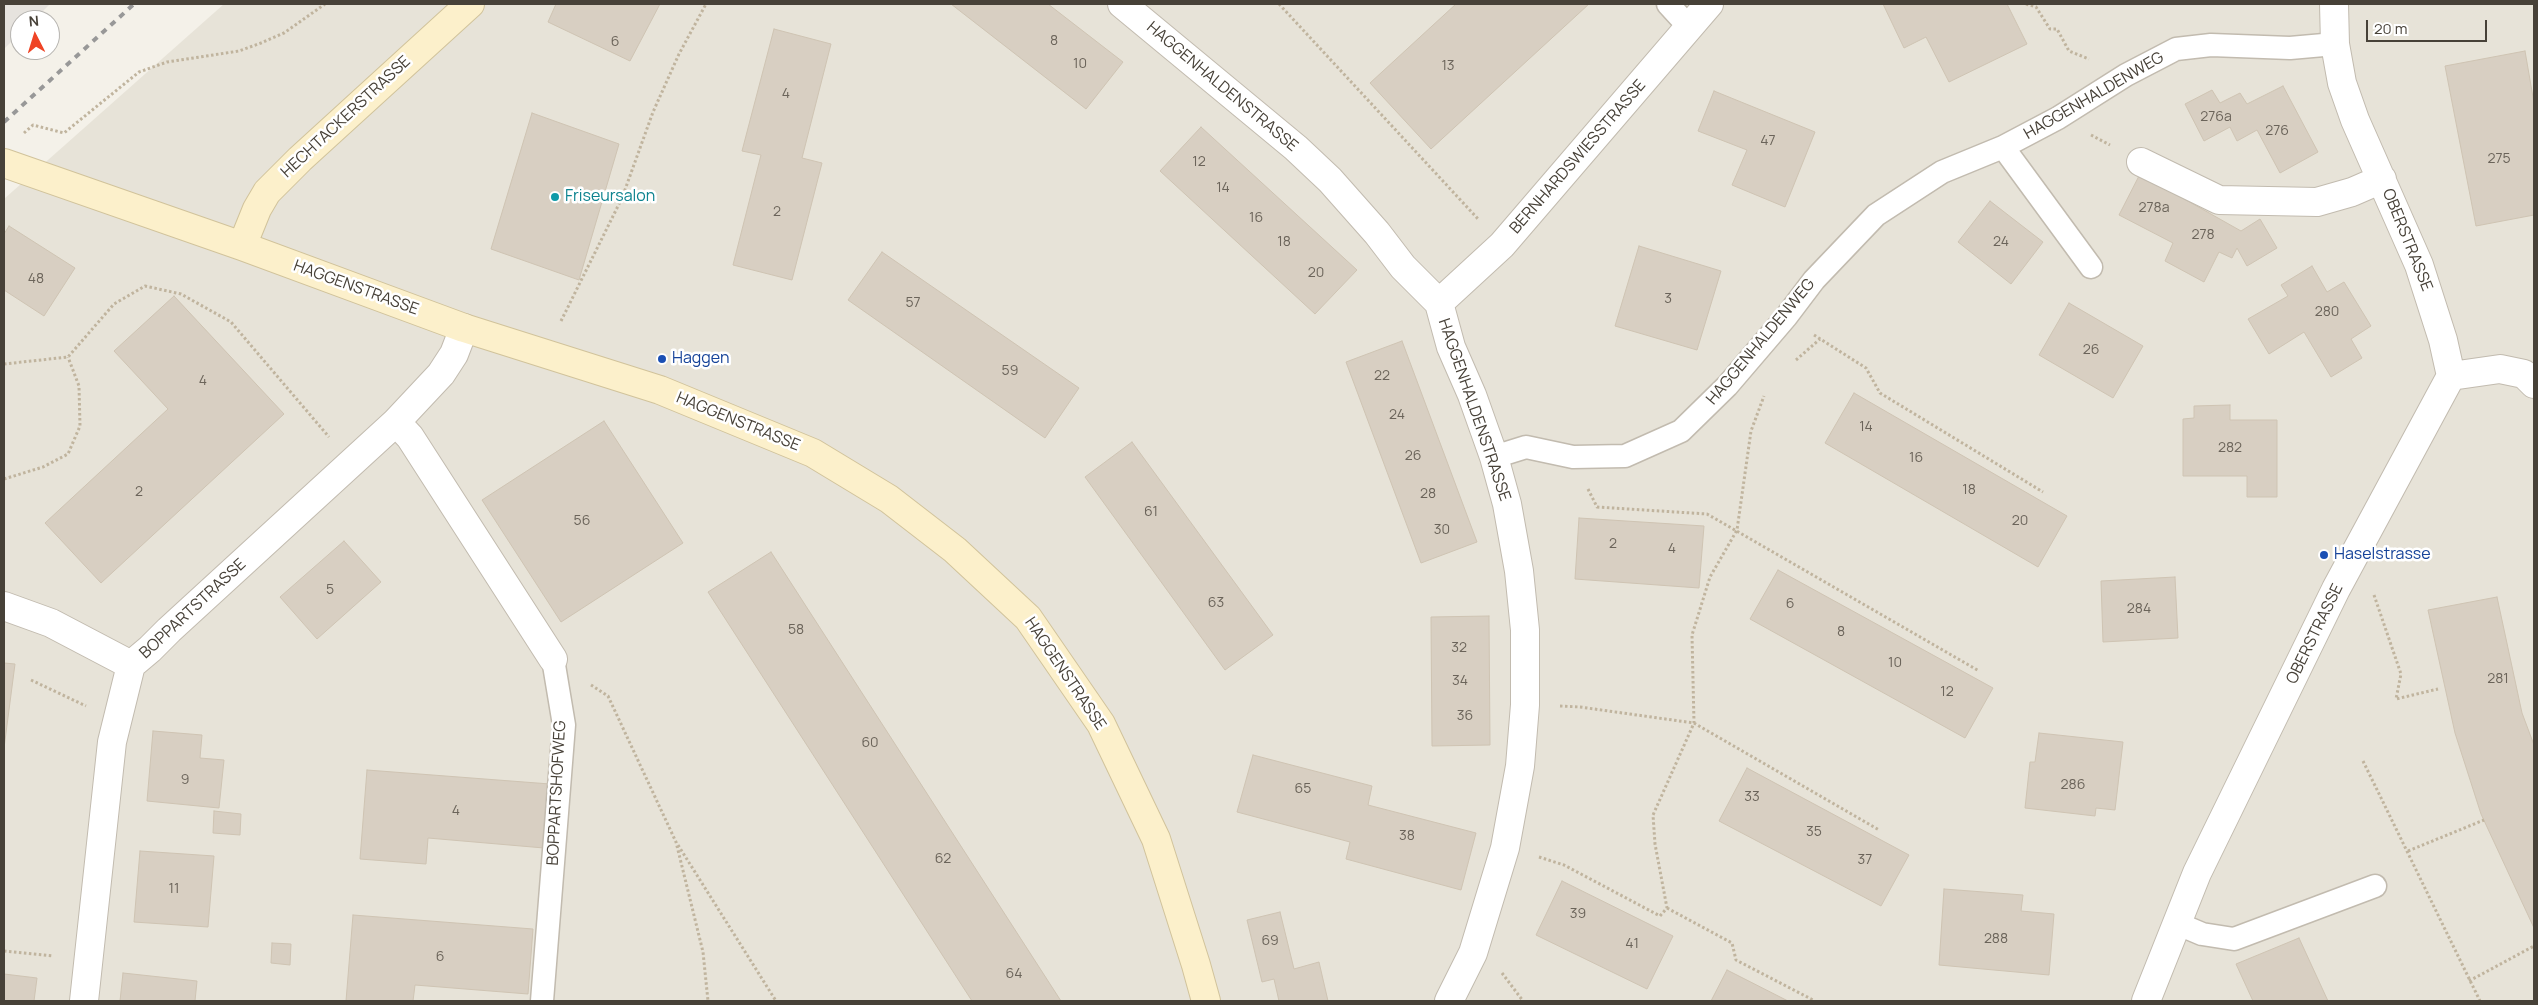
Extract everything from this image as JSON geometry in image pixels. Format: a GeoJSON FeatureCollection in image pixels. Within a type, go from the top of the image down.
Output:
{"type":"FeatureCollection","features":[{"type":"Feature","properties":{"kind":"street","name":"HECHTACKERSTRASSE"},"geometry":{"type":"LineString","coordinates":[[242,246],[257,209],[272,186],[470,4]]}},
{"type":"Feature","properties":{"kind":"street","name":"HAGGENHALDENSTRASSE"},"geometry":{"type":"LineString","coordinates":[[1122,4],[1296,148],[1330,180],[1377,233],[1403,267],[1439,303],[1451,347],[1472,395],[1494,457],[1507,504],[1520,571],[1526,630],[1525,705],[1520,766],[1505,848],[1473,953],[1449,1001]]}},
{"type":"Feature","properties":{"kind":"street","name":"BERNHARDSWIESSTRASSE"},"geometry":{"type":"LineString","coordinates":[[1439,303],[1502,245],[1709,4]]}},
{"type":"Feature","properties":{"kind":"street","name":"OBERSTRASSE"},"geometry":{"type":"LineString","coordinates":[[2146,1001],[2202,864],[2336,589],[2451,376],[2444,340],[2419,265],[2355,120],[2342,83],[2335,44],[2334,4]]}},
{"type":"Feature","properties":{"kind":"street","name":"OBERSTRASSE"},"geometry":{"type":"LineString","coordinates":[[2141,162],[2219,200],[2317,202],[2352,192],[2382,179]]}},
{"type":"Feature","properties":{"kind":"street","name":"HAGGENSTRASSE"},"geometry":{"type":"LineString","coordinates":[[4,163],[242,246],[464,328],[660,390],[813,453],[889,499],[955,550],[1028,618],[1101,724],[1156,839],[1206,1001]]}},
{"type":"Feature","properties":{"kind":"street","name":"BOPPARTSTRASSE"},"geometry":{"type":"LineString","coordinates":[[84,1001],[112,742],[131,665],[150,650],[169,630],[396,422],[441,374],[454,354],[464,328]]}},
{"type":"Feature","properties":{"kind":"street"},"geometry":{"type":"LineString","coordinates":[[2451,376],[2500,369],[2524,374],[2534,384]]}},
{"type":"Feature","properties":{"kind":"street","name":"BOPPARTSHOFWEG"},"geometry":{"type":"LineString","coordinates":[[396,422],[410,437],[553,659]]}},
{"type":"Feature","properties":{"kind":"street"},"geometry":{"type":"LineString","coordinates":[[4,606],[51,623],[131,665]]}},
{"type":"Feature","properties":{"kind":"lane"},"geometry":{"type":"LineString","coordinates":[[1668,4],[1690,28]]}},
{"type":"Feature","properties":{"kind":"lane","name":"HAGGENHALDENWEG"},"geometry":{"type":"LineString","coordinates":[[1494,457],[1526,447],[1573,457],[1626,456],[1681,431],[1727,386],[1786,317],[1814,280],[1876,215],[1942,172],[2003,147],[2058,118],[2126,75],[2176,49],[2211,45],[2296,48],[2335,44]]}},
{"type":"Feature","properties":{"kind":"lane","name":"HAGGENHALDENWEG"},"geometry":{"type":"LineString","coordinates":[[2003,147],[2091,267]]}},
{"type":"Feature","properties":{"kind":"lane","name":"BOPPARTSHOFWEG"},"geometry":{"type":"LineString","coordinates":[[542,1001],[564,725],[553,659]]}},
{"type":"Feature","properties":{"kind":"lane"},"geometry":{"type":"LineString","coordinates":[[2176,924],[2202,934],[2234,939],[2375,886]]}},
{"type":"Feature","properties":{"kind":"path"},"geometry":{"type":"LineString","coordinates":[[28,130],[33,125],[64,133],[146,69],[167,62],[239,51],[284,33],[325,4]]}},
{"type":"Feature","properties":{"kind":"path"},"geometry":{"type":"LineString","coordinates":[[560,324],[622,198],[653,112],[679,54],[706,4]]}},
{"type":"Feature","properties":{"kind":"path"},"geometry":{"type":"LineString","coordinates":[[1279,4],[1484,226]]}},
{"type":"Feature","properties":{"kind":"path"},"geometry":{"type":"LineString","coordinates":[[2026,4],[2036,7],[2050,29],[2057,30],[2069,51],[2126,75]]}},
{"type":"Feature","properties":{"kind":"path"},"geometry":{"type":"LineString","coordinates":[[2058,118],[2141,162]]}},
{"type":"Feature","properties":{"kind":"path"},"geometry":{"type":"LineString","coordinates":[[4,364],[68,357],[114,304],[145,286],[181,294],[231,322],[335,443]]}},
{"type":"Feature","properties":{"kind":"path"},"geometry":{"type":"LineString","coordinates":[[1786,317],[1866,368],[1880,393],[2043,492]]}},
{"type":"Feature","properties":{"kind":"path"},"geometry":{"type":"LineString","coordinates":[[4,479],[43,467],[68,454],[80,426],[79,386],[68,357]]}},
{"type":"Feature","properties":{"kind":"path"},"geometry":{"type":"LineString","coordinates":[[1667,908],[1655,844],[1653,814],[1694,723],[1692,635],[1710,578],[1737,530],[1751,431],[1765,394]]}},
{"type":"Feature","properties":{"kind":"path"},"geometry":{"type":"LineString","coordinates":[[1573,457],[1597,507],[1706,514],[1737,530],[1979,671]]}},
{"type":"Feature","properties":{"kind":"path"},"geometry":{"type":"LineString","coordinates":[[2373,591],[2401,674],[2396,699],[2438,689]]}},
{"type":"Feature","properties":{"kind":"path"},"geometry":{"type":"LineString","coordinates":[[553,659],[608,696],[676,842],[776,1001]]}},
{"type":"Feature","properties":{"kind":"path"},"geometry":{"type":"LineString","coordinates":[[31,680],[91,708]]}},
{"type":"Feature","properties":{"kind":"path"},"geometry":{"type":"LineString","coordinates":[[1551,706],[1580,707],[1694,723],[1879,830]]}},
{"type":"Feature","properties":{"kind":"path"},"geometry":{"type":"LineString","coordinates":[[2363,761],[2480,1001]]}},
{"type":"Feature","properties":{"kind":"path"},"geometry":{"type":"LineString","coordinates":[[2408,851],[2484,820]]}},
{"type":"Feature","properties":{"kind":"path"},"geometry":{"type":"LineString","coordinates":[[676,842],[703,952],[708,1001]]}},
{"type":"Feature","properties":{"kind":"path"},"geometry":{"type":"LineString","coordinates":[[1530,854],[1564,865],[1660,916],[1667,908]]}},
{"type":"Feature","properties":{"kind":"path"},"geometry":{"type":"LineString","coordinates":[[1667,908],[1732,943],[1736,960],[1813,1000]]}},
{"type":"Feature","properties":{"kind":"path"},"geometry":{"type":"LineString","coordinates":[[2469,981],[2534,946]]}},
{"type":"Feature","properties":{"kind":"path"},"geometry":{"type":"LineString","coordinates":[[4,951],[59,956]]}},
{"type":"Feature","properties":{"kind":"path"},"geometry":{"type":"LineString","coordinates":[[1498,967],[1523,1001]]}},
{"type":"Feature","properties":{"kind":"shaded area"},"geometry":{"type":"Polygon","coordinates":[[[4,4],[50,4],[44,10],[10,10],[10,43],[4,49],[4,4]]]}},
{"type":"Feature","properties":{"kind":"shaded area"},"geometry":{"type":"Polygon","coordinates":[[[224,4],[2534,4],[2534,1001],[4,1001],[4,199],[224,4]]]}},
{"type":"Feature","properties":{"kind":"building"},"geometry":{"type":"Polygon","coordinates":[[[556,4],[660,4],[630,61],[548,22],[556,4]]]}},
{"type":"Feature","properties":{"kind":"building"},"geometry":{"type":"Polygon","coordinates":[[[951,4],[1048,4],[1123,62],[1086,109],[951,4]]]}},
{"type":"Feature","properties":{"kind":"building"},"geometry":{"type":"Polygon","coordinates":[[[1456,4],[1589,4],[1431,149],[1370,83],[1456,4]]]}},
{"type":"Feature","properties":{"kind":"building"},"geometry":{"type":"Polygon","coordinates":[[[1883,4],[2007,4],[2027,44],[1949,82],[1926,37],[1904,48],[1883,4]]]}},
{"type":"Feature","properties":{"kind":"building"},"geometry":{"type":"Polygon","coordinates":[[[774,29],[831,44],[802,158],[822,163],[792,280],[733,265],[761,155],[742,151],[774,29]]]}},
{"type":"Feature","properties":{"kind":"building"},"geometry":{"type":"Polygon","coordinates":[[[2525,51],[2534,103],[2534,215],[2476,226],[2445,66],[2525,51]]]}},
{"type":"Feature","properties":{"kind":"building"},"geometry":{"type":"Polygon","coordinates":[[[2283,86],[2318,152],[2280,173],[2257,130],[2237,141],[2230,127],[2204,141],[2185,104],[2212,90],[2220,103],[2240,93],[2247,104],[2283,86]]]}},
{"type":"Feature","properties":{"kind":"building"},"geometry":{"type":"Polygon","coordinates":[[[1714,91],[1815,132],[1785,207],[1732,185],[1747,150],[1698,131],[1714,91]]]}},
{"type":"Feature","properties":{"kind":"building","name":"Friseursalon"},"geometry":{"type":"Polygon","coordinates":[[[532,113],[619,144],[579,280],[491,249],[532,113]]]}},
{"type":"Feature","properties":{"kind":"building"},"geometry":{"type":"Polygon","coordinates":[[[1201,127],[1357,270],[1315,314],[1160,171],[1201,127]]]}},
{"type":"Feature","properties":{"kind":"building"},"geometry":{"type":"Polygon","coordinates":[[[2140,174],[2241,231],[2260,219],[2277,248],[2247,266],[2237,248],[2232,258],[2219,252],[2204,282],[2165,261],[2173,243],[2119,215],[2140,174]]]}},
{"type":"Feature","properties":{"kind":"building"},"geometry":{"type":"Polygon","coordinates":[[[1990,201],[2043,242],[2011,284],[1958,242],[1990,201]]]}},
{"type":"Feature","properties":{"kind":"building"},"geometry":{"type":"Polygon","coordinates":[[[9,226],[75,268],[44,316],[4,290],[4,234],[9,226]]]}},
{"type":"Feature","properties":{"kind":"building"},"geometry":{"type":"Polygon","coordinates":[[[1639,246],[1721,271],[1697,350],[1615,326],[1639,246]]]}},
{"type":"Feature","properties":{"kind":"building"},"geometry":{"type":"Polygon","coordinates":[[[882,252],[1079,388],[1045,438],[848,300],[882,252]]]}},
{"type":"Feature","properties":{"kind":"building"},"geometry":{"type":"Polygon","coordinates":[[[2312,266],[2327,292],[2344,282],[2371,326],[2351,339],[2362,358],[2331,377],[2304,332],[2269,354],[2248,319],[2288,296],[2281,285],[2312,266]]]}},
{"type":"Feature","properties":{"kind":"building"},"geometry":{"type":"Polygon","coordinates":[[[174,296],[284,414],[101,583],[45,523],[168,409],[114,351],[174,296]]]}},
{"type":"Feature","properties":{"kind":"building"},"geometry":{"type":"Polygon","coordinates":[[[2069,303],[2143,346],[2113,398],[2039,355],[2069,303]]]}},
{"type":"Feature","properties":{"kind":"building"},"geometry":{"type":"Polygon","coordinates":[[[1402,341],[1477,542],[1421,563],[1346,362],[1402,341]]]}},
{"type":"Feature","properties":{"kind":"building"},"geometry":{"type":"Polygon","coordinates":[[[1854,393],[2067,516],[2038,567],[1825,443],[1854,393]]]}},
{"type":"Feature","properties":{"kind":"building"},"geometry":{"type":"Polygon","coordinates":[[[2230,405],[2230,420],[2277,420],[2277,497],[2247,497],[2247,476],[2183,476],[2183,419],[2194,418],[2194,406],[2230,405]]]}},
{"type":"Feature","properties":{"kind":"building"},"geometry":{"type":"Polygon","coordinates":[[[604,421],[683,543],[561,622],[482,500],[604,421]]]}},
{"type":"Feature","properties":{"kind":"building"},"geometry":{"type":"Polygon","coordinates":[[[1132,442],[1273,635],[1225,670],[1085,477],[1132,442]]]}},
{"type":"Feature","properties":{"kind":"building"},"geometry":{"type":"Polygon","coordinates":[[[1579,518],[1704,526],[1699,588],[1575,579],[1579,518]]]}},
{"type":"Feature","properties":{"kind":"building"},"geometry":{"type":"Polygon","coordinates":[[[344,541],[381,582],[317,639],[280,597],[344,541]]]}},
{"type":"Feature","properties":{"kind":"building"},"geometry":{"type":"Polygon","coordinates":[[[771,552],[1061,1001],[972,1001],[708,592],[771,552]]]}},
{"type":"Feature","properties":{"kind":"building"},"geometry":{"type":"Polygon","coordinates":[[[1778,570],[1993,688],[1965,738],[1750,619],[1778,570]]]}},
{"type":"Feature","properties":{"kind":"building"},"geometry":{"type":"Polygon","coordinates":[[[2175,577],[2178,638],[2103,642],[2101,581],[2175,577]]]}},
{"type":"Feature","properties":{"kind":"building"},"geometry":{"type":"Polygon","coordinates":[[[2497,597],[2522,713],[2534,745],[2534,928],[2481,814],[2455,733],[2428,610],[2497,597]]]}},
{"type":"Feature","properties":{"kind":"building"},"geometry":{"type":"Polygon","coordinates":[[[1489,616],[1490,745],[1432,746],[1431,617],[1489,616]]]}},
{"type":"Feature","properties":{"kind":"building"},"geometry":{"type":"Polygon","coordinates":[[[4,663],[15,664],[4,748],[4,663]]]}},
{"type":"Feature","properties":{"kind":"building"},"geometry":{"type":"Polygon","coordinates":[[[153,731],[202,735],[200,758],[224,760],[219,808],[147,801],[153,731]]]}},
{"type":"Feature","properties":{"kind":"building"},"geometry":{"type":"Polygon","coordinates":[[[2039,733],[2123,742],[2115,810],[2096,808],[2095,816],[2025,808],[2030,762],[2035,762],[2039,733]]]}},
{"type":"Feature","properties":{"kind":"building"},"geometry":{"type":"Polygon","coordinates":[[[1253,755],[1372,786],[1368,805],[1476,833],[1461,890],[1346,859],[1350,842],[1237,812],[1253,755]]]}},
{"type":"Feature","properties":{"kind":"building"},"geometry":{"type":"Polygon","coordinates":[[[1747,768],[1909,855],[1881,906],[1719,821],[1747,768]]]}},
{"type":"Feature","properties":{"kind":"building"},"geometry":{"type":"Polygon","coordinates":[[[367,770],[550,784],[544,848],[428,838],[426,864],[360,859],[367,770]]]}},
{"type":"Feature","properties":{"kind":"building"},"geometry":{"type":"Polygon","coordinates":[[[214,811],[241,814],[240,835],[213,833],[214,811]]]}},
{"type":"Feature","properties":{"kind":"building"},"geometry":{"type":"Polygon","coordinates":[[[140,851],[214,856],[208,927],[134,922],[140,851]]]}},
{"type":"Feature","properties":{"kind":"building"},"geometry":{"type":"Polygon","coordinates":[[[1562,881],[1673,936],[1647,989],[1536,935],[1562,881]]]}},
{"type":"Feature","properties":{"kind":"building"},"geometry":{"type":"Polygon","coordinates":[[[1944,889],[2023,895],[2021,911],[2054,914],[2049,975],[1939,965],[1944,889]]]}},
{"type":"Feature","properties":{"kind":"building"},"geometry":{"type":"Polygon","coordinates":[[[1280,912],[1294,969],[1319,962],[1328,1001],[1279,1001],[1274,979],[1262,982],[1247,920],[1280,912]]]}},
{"type":"Feature","properties":{"kind":"building"},"geometry":{"type":"Polygon","coordinates":[[[353,915],[533,929],[528,994],[415,985],[413,1001],[346,1001],[353,915]]]}},
{"type":"Feature","properties":{"kind":"building"},"geometry":{"type":"Polygon","coordinates":[[[2299,938],[2328,1001],[2253,1001],[2236,964],[2299,938]]]}},
{"type":"Feature","properties":{"kind":"building"},"geometry":{"type":"Polygon","coordinates":[[[272,943],[291,944],[290,965],[271,963],[272,943]]]}},
{"type":"Feature","properties":{"kind":"building"},"geometry":{"type":"Polygon","coordinates":[[[1727,970],[1788,1001],[1711,1001],[1727,970]]]}},
{"type":"Feature","properties":{"kind":"building"},"geometry":{"type":"Polygon","coordinates":[[[123,973],[197,981],[195,1001],[120,1001],[123,973]]]}},
{"type":"Feature","properties":{"kind":"building"},"geometry":{"type":"Polygon","coordinates":[[[4,974],[37,978],[34,1001],[4,1001],[4,974]]]}},
{"type":"Feature","properties":{"kind":"railway"},"geometry":{"type":"LineString","coordinates":[[4,122],[134,4]]}},
{"type":"Feature","properties":{"kind":"place","name":"Friseursalon"},"geometry":{"type":"Point","coordinates":[555,197]}},
{"type":"Feature","properties":{"kind":"place","name":"Haggen"},"geometry":{"type":"Point","coordinates":[662,359]}},
{"type":"Feature","properties":{"kind":"place","name":"Haselstrasse"},"geometry":{"type":"Point","coordinates":[2324,555]}}]}
